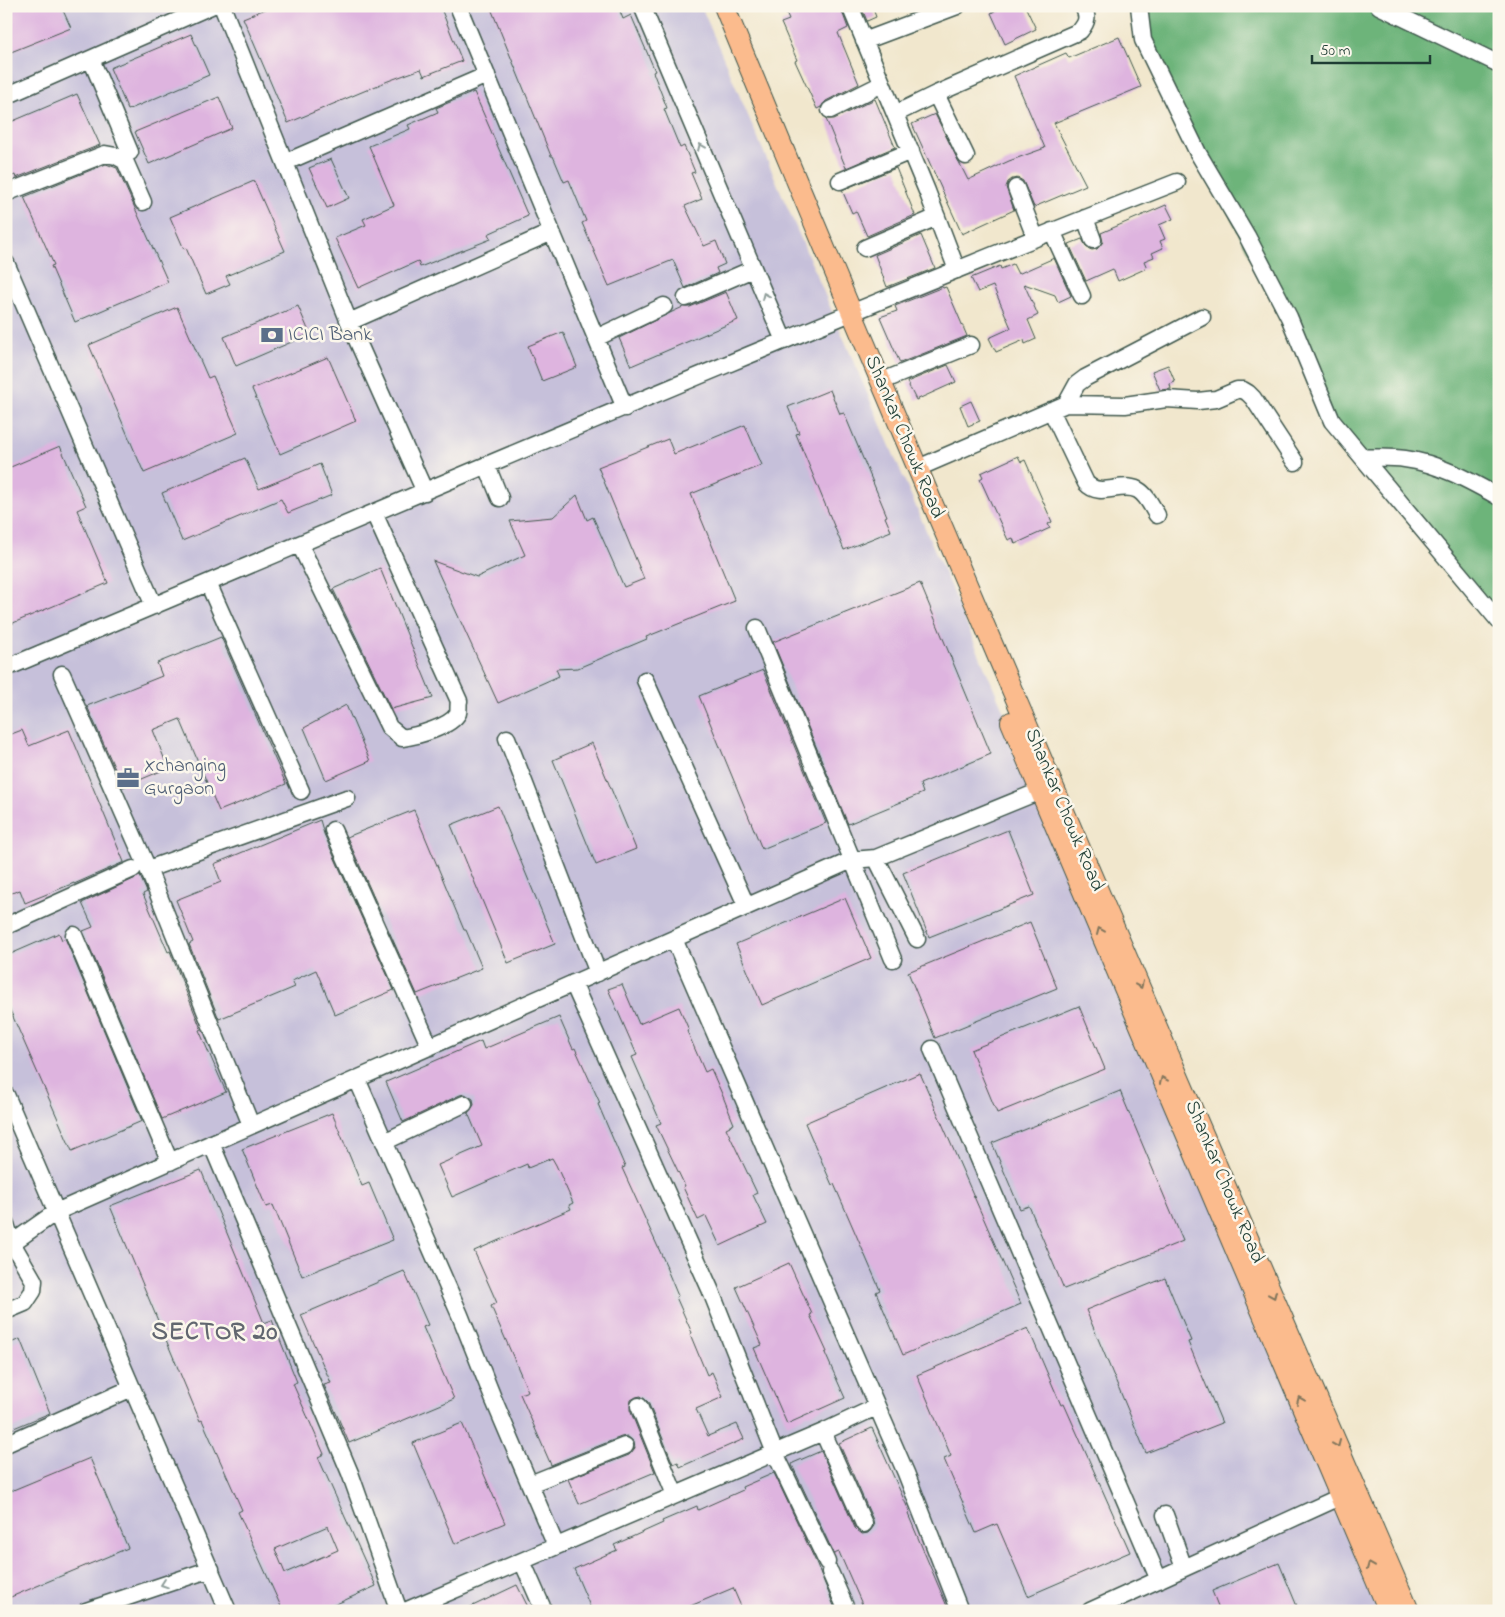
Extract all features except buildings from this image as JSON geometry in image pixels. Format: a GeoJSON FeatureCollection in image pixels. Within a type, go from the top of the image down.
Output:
{"type":"FeatureCollection","features":[{"type":"Feature","properties":{"kind":"main road","name":"Shankar Chowk Road"},"geometry":{"type":"LineString","coordinates":[[709,6],[846,315],[880,382],[918,468],[1409,1611]]}},
{"type":"Feature","properties":{"kind":"main road","name":"Shankar Chowk Road"},"geometry":{"type":"LineString","coordinates":[[724,6],[846,315],[1040,791],[1342,1496],[1389,1611]]}},
{"type":"Feature","properties":{"kind":"street"},"geometry":{"type":"LineString","coordinates":[[6,96],[211,6]]}},
{"type":"Feature","properties":{"kind":"street"},"geometry":{"type":"LineString","coordinates":[[222,6],[349,322],[425,492]]}},
{"type":"Feature","properties":{"kind":"street"},"geometry":{"type":"LineString","coordinates":[[458,6],[625,408]]}},
{"type":"Feature","properties":{"kind":"street"},"geometry":{"type":"LineString","coordinates":[[642,6],[784,341]]}},
{"type":"Feature","properties":{"kind":"street"},"geometry":{"type":"LineString","coordinates":[[850,6],[911,151],[957,270]]}},
{"type":"Feature","properties":{"kind":"street"},"geometry":{"type":"LineString","coordinates":[[864,42],[958,6]]}},
{"type":"Feature","properties":{"kind":"street"},"geometry":{"type":"LineString","coordinates":[[895,114],[1080,31],[1086,24],[1087,16],[1083,6]]}},
{"type":"Feature","properties":{"kind":"street"},"geometry":{"type":"LineString","coordinates":[[1139,6],[1143,40],[1190,136],[1247,236],[1289,317],[1332,421],[1499,620]]}},
{"type":"Feature","properties":{"kind":"street"},"geometry":{"type":"LineString","coordinates":[[1379,6],[1499,64]]}},
{"type":"Feature","properties":{"kind":"street"},"geometry":{"type":"LineString","coordinates":[[91,58],[130,152]]}},
{"type":"Feature","properties":{"kind":"street"},"geometry":{"type":"LineString","coordinates":[[286,162],[487,75]]}},
{"type":"Feature","properties":{"kind":"street"},"geometry":{"type":"LineString","coordinates":[[830,110],[882,84]]}},
{"type":"Feature","properties":{"kind":"street"},"geometry":{"type":"LineString","coordinates":[[936,94],[966,156]]}},
{"type":"Feature","properties":{"kind":"street"},"geometry":{"type":"LineString","coordinates":[[840,181],[911,151]]}},
{"type":"Feature","properties":{"kind":"street"},"geometry":{"type":"LineString","coordinates":[[6,193],[105,154],[116,156],[125,161],[143,202]]}},
{"type":"Feature","properties":{"kind":"street"},"geometry":{"type":"LineString","coordinates":[[6,668],[846,315],[1035,237],[1177,182]]}},
{"type":"Feature","properties":{"kind":"street"},"geometry":{"type":"LineString","coordinates":[[1016,188],[1035,237]]}},
{"type":"Feature","properties":{"kind":"street"},"geometry":{"type":"LineString","coordinates":[[865,248],[937,217]]}},
{"type":"Feature","properties":{"kind":"street"},"geometry":{"type":"LineString","coordinates":[[1085,218],[1093,240]]}},
{"type":"Feature","properties":{"kind":"street"},"geometry":{"type":"LineString","coordinates":[[1052,231],[1082,296]]}},
{"type":"Feature","properties":{"kind":"street"},"geometry":{"type":"LineString","coordinates":[[349,322],[552,232]]}},
{"type":"Feature","properties":{"kind":"street"},"geometry":{"type":"LineString","coordinates":[[6,262],[154,606]]}},
{"type":"Feature","properties":{"kind":"street"},"geometry":{"type":"LineString","coordinates":[[686,298],[753,268]]}},
{"type":"Feature","properties":{"kind":"street"},"geometry":{"type":"LineString","coordinates":[[596,338],[664,306]]}},
{"type":"Feature","properties":{"kind":"street"},"geometry":{"type":"LineString","coordinates":[[1059,407],[1077,384],[1085,378],[1202,317]]}},
{"type":"Feature","properties":{"kind":"street"},"geometry":{"type":"LineString","coordinates":[[880,382],[971,344]]}},
{"type":"Feature","properties":{"kind":"street"},"geometry":{"type":"LineString","coordinates":[[918,468],[1059,407],[1125,405],[1166,399],[1216,400],[1237,390],[1243,390],[1252,398],[1294,462]]}},
{"type":"Feature","properties":{"kind":"street"},"geometry":{"type":"LineString","coordinates":[[1059,407],[1086,484],[1091,489],[1098,491],[1127,486],[1138,490],[1146,496],[1157,515]]}},
{"type":"Feature","properties":{"kind":"street"},"geometry":{"type":"LineString","coordinates":[[1362,458],[1406,459],[1436,467],[1478,485],[1499,497]]}},
{"type":"Feature","properties":{"kind":"street"},"geometry":{"type":"LineString","coordinates":[[487,466],[500,498]]}},
{"type":"Feature","properties":{"kind":"street"},"geometry":{"type":"LineString","coordinates":[[300,545],[389,727],[402,738],[414,737],[450,722],[458,712],[458,701],[374,513]]}},
{"type":"Feature","properties":{"kind":"street"},"geometry":{"type":"LineString","coordinates":[[208,583],[301,791]]}},
{"type":"Feature","properties":{"kind":"street"},"geometry":{"type":"LineString","coordinates":[[757,628],[893,959]]}},
{"type":"Feature","properties":{"kind":"street"},"geometry":{"type":"LineString","coordinates":[[62,674],[140,869],[251,1126]]}},
{"type":"Feature","properties":{"kind":"street"},"geometry":{"type":"LineString","coordinates":[[645,680],[747,907]]}},
{"type":"Feature","properties":{"kind":"street"},"geometry":{"type":"LineString","coordinates":[[508,738],[598,972]]}},
{"type":"Feature","properties":{"kind":"street"},"geometry":{"type":"LineString","coordinates":[[12,1243],[56,1212],[852,860],[876,858],[1040,791]]}},
{"type":"Feature","properties":{"kind":"street"},"geometry":{"type":"LineString","coordinates":[[6,926],[140,869],[347,798]]}},
{"type":"Feature","properties":{"kind":"street"},"geometry":{"type":"LineString","coordinates":[[332,830],[430,1047]]}},
{"type":"Feature","properties":{"kind":"street"},"geometry":{"type":"LineString","coordinates":[[876,858],[917,940]]}},
{"type":"Feature","properties":{"kind":"street"},"geometry":{"type":"LineString","coordinates":[[74,936],[170,1162]]}},
{"type":"Feature","properties":{"kind":"street"},"geometry":{"type":"LineString","coordinates":[[674,939],[906,1473],[960,1611]]}},
{"type":"Feature","properties":{"kind":"street"},"geometry":{"type":"LineString","coordinates":[[573,984],[710,1289],[775,1453],[848,1611]]}},
{"type":"Feature","properties":{"kind":"street"},"geometry":{"type":"LineString","coordinates":[[932,1049],[1159,1580]]}},
{"type":"Feature","properties":{"kind":"street"},"geometry":{"type":"LineString","coordinates":[[357,1079],[460,1315],[556,1546]]}},
{"type":"Feature","properties":{"kind":"street"},"geometry":{"type":"LineString","coordinates":[[6,1095],[228,1611]]}},
{"type":"Feature","properties":{"kind":"street"},"geometry":{"type":"LineString","coordinates":[[384,1142],[464,1104]]}},
{"type":"Feature","properties":{"kind":"street"},"geometry":{"type":"LineString","coordinates":[[211,1143],[350,1473],[399,1611]]}},
{"type":"Feature","properties":{"kind":"street"},"geometry":{"type":"LineString","coordinates":[[6,1224],[12,1243],[34,1281],[33,1291],[26,1303],[6,1310]]}},
{"type":"Feature","properties":{"kind":"street"},"geometry":{"type":"LineString","coordinates":[[6,1444],[132,1388]]}},
{"type":"Feature","properties":{"kind":"street"},"geometry":{"type":"LineString","coordinates":[[639,1406],[675,1495]]}},
{"type":"Feature","properties":{"kind":"street"},"geometry":{"type":"LineString","coordinates":[[405,1611],[775,1453],[876,1406]]}},
{"type":"Feature","properties":{"kind":"street"},"geometry":{"type":"LineString","coordinates":[[823,1432],[864,1524]]}},
{"type":"Feature","properties":{"kind":"street"},"geometry":{"type":"LineString","coordinates":[[530,1484],[625,1446]]}},
{"type":"Feature","properties":{"kind":"street"},"geometry":{"type":"LineString","coordinates":[[1090,1611],[1107,1607],[1184,1568],[1342,1496]]}},
{"type":"Feature","properties":{"kind":"street"},"geometry":{"type":"LineString","coordinates":[[1165,1515],[1184,1568]]}},
{"type":"Feature","properties":{"kind":"street"},"geometry":{"type":"LineString","coordinates":[[522,1561],[544,1611]]}},
{"type":"Feature","properties":{"kind":"street"},"geometry":{"type":"LineString","coordinates":[[86,1611],[211,1569]]}},
{"type":"Feature","properties":{"kind":"shaded area"},"geometry":{"type":"Polygon","coordinates":[[[6,6],[701,6],[1390,1611],[6,1611],[6,6]]]}},
{"type":"Feature","properties":{"kind":"green space"},"geometry":{"type":"Polygon","coordinates":[[[1139,6],[1499,6],[1499,621],[1332,421],[1143,40],[1139,6]]]}},
{"type":"Feature","properties":{"kind":"place","name":"ICICI Bank"},"geometry":{"type":"Point","coordinates":[272,335]}},
{"type":"Feature","properties":{"kind":"place","name":"Xchanging Gurgaon"},"geometry":{"type":"Point","coordinates":[128,778]}},
{"type":"Feature","properties":{"kind":"district","name":"SECTOR 20"},"geometry":{"type":"Point","coordinates":[215,1333]}}]}
